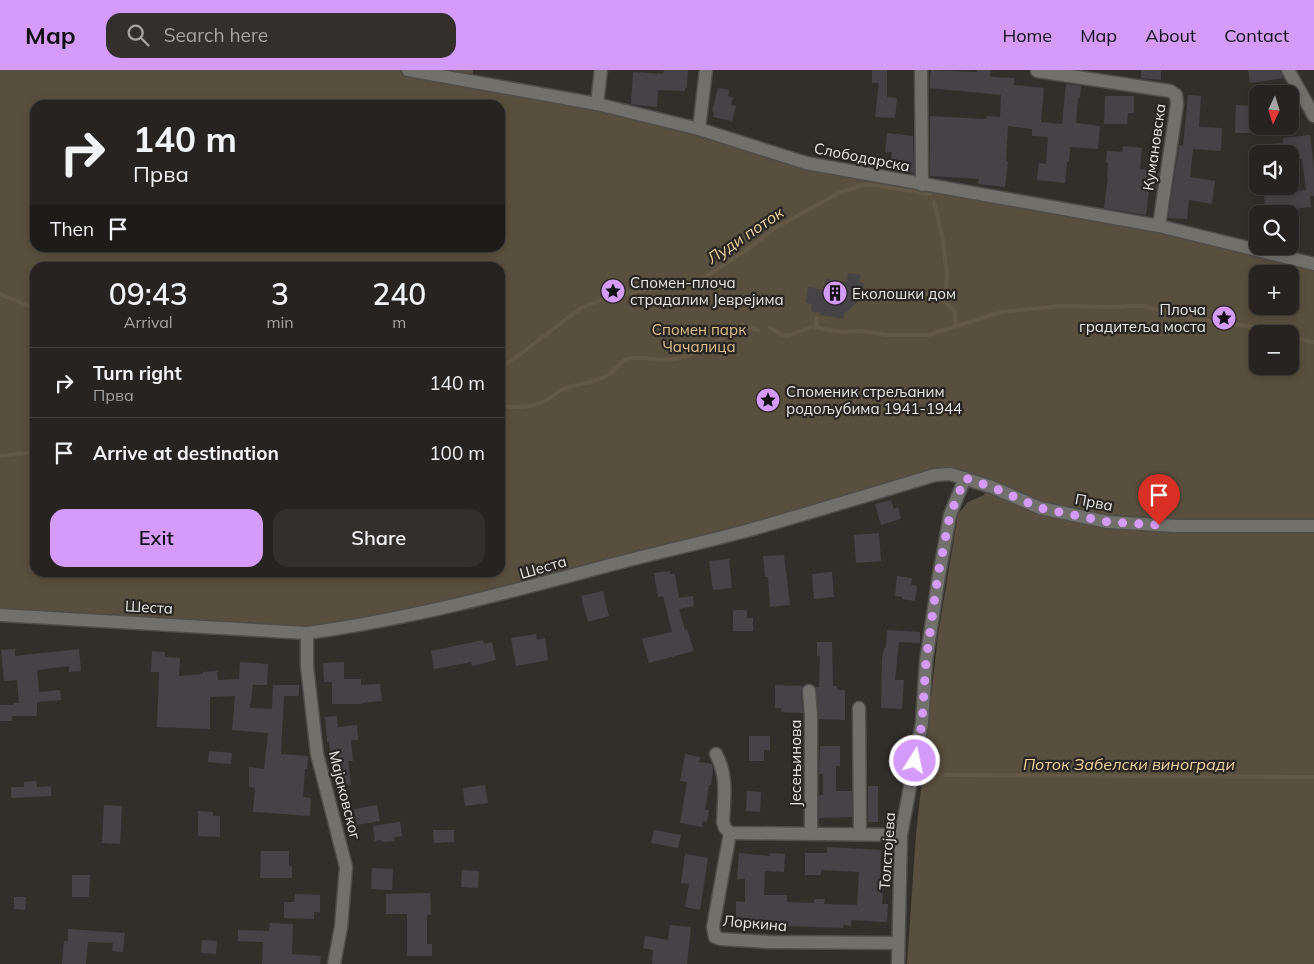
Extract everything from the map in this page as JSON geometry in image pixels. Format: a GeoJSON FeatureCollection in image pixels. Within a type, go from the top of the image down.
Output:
{"type":"FeatureCollection","features":[{"type":"Feature","properties":{"kind":"street","name":"Слободарска"},"geometry":{"type":"LineString","coordinates":[[408,70],[597,104],[699,128],[806,164],[1159,226],[1314,264]]}},
{"type":"Feature","properties":{"kind":"street"},"geometry":{"type":"LineString","coordinates":[[597,104],[601,70]]}},
{"type":"Feature","properties":{"kind":"street"},"geometry":{"type":"LineString","coordinates":[[699,128],[706,70]]}},
{"type":"Feature","properties":{"kind":"street"},"geometry":{"type":"LineString","coordinates":[[921,70],[922,185]]}},
{"type":"Feature","properties":{"kind":"street"},"geometry":{"type":"LineString","coordinates":[[1288,70],[1314,116]]}},
{"type":"Feature","properties":{"kind":"street","name":"Кумановска"},"geometry":{"type":"LineString","coordinates":[[1037,71],[1170,91],[1176,95],[1177,104],[1159,226]]}},
{"type":"Feature","properties":{"kind":"street","name":"Шеста"},"geometry":{"type":"LineString","coordinates":[[0,615],[307,633],[422,613],[518,591],[744,531],[935,475],[950,474],[965,478]]}},
{"type":"Feature","properties":{"kind":"street","name":"Прва"},"geometry":{"type":"LineString","coordinates":[[965,478],[992,487],[1040,508],[1108,522],[1176,526],[1314,526]]}},
{"type":"Feature","properties":{"kind":"street","name":"Толстојева"},"geometry":{"type":"LineString","coordinates":[[898,964],[901,835],[922,723],[926,661],[938,575],[950,515],[965,478]]}},
{"type":"Feature","properties":{"kind":"street","name":"Мајаковског"},"geometry":{"type":"LineString","coordinates":[[307,633],[307,666],[317,754],[346,867],[341,927],[334,964]]}},
{"type":"Feature","properties":{"kind":"street","name":"Јесењинова"},"geometry":{"type":"LineString","coordinates":[[809,691],[811,715],[811,834]]}},
{"type":"Feature","properties":{"kind":"street"},"geometry":{"type":"LineString","coordinates":[[859,708],[860,834]]}},
{"type":"Feature","properties":{"kind":"street"},"geometry":{"type":"LineString","coordinates":[[716,754],[724,775],[723,822],[725,828],[730,833],[901,835]]}},
{"type":"Feature","properties":{"kind":"street","name":"Лоркина"},"geometry":{"type":"LineString","coordinates":[[730,833],[713,927],[715,937],[768,942],[898,943]]}},
{"type":"Feature","properties":{"kind":"green space","name":"Спомен парк Чачалица"},"geometry":{"type":"Polygon","coordinates":[[[0,70],[473,70],[472,81],[597,104],[786,158],[1030,202],[1249,250],[1249,255],[1273,255],[1314,264],[1314,964],[907,964],[916,834],[938,635],[958,514],[968,502],[984,495],[987,486],[950,474],[744,531],[342,628],[0,615],[0,70]]]}},
{"type":"Feature","properties":{"kind":"building"},"geometry":{"type":"Polygon","coordinates":[[[664,70],[688,70],[687,88],[685,88],[685,91],[658,90],[657,107],[631,104],[633,72],[663,74],[664,70]]]}},
{"type":"Feature","properties":{"kind":"building"},"geometry":{"type":"Polygon","coordinates":[[[872,70],[887,70],[887,97],[897,98],[895,118],[875,117],[879,83],[872,83],[872,70]]]}},
{"type":"Feature","properties":{"kind":"building"},"geometry":{"type":"Polygon","coordinates":[[[931,70],[977,72],[977,70],[991,70],[990,76],[1014,78],[1014,85],[1044,88],[1041,122],[1062,124],[1066,84],[1081,86],[1076,123],[1100,126],[1098,149],[1070,147],[1065,183],[1037,180],[1039,163],[1046,164],[1048,137],[1032,136],[1032,129],[1008,126],[1006,161],[1008,162],[1005,187],[978,184],[979,179],[930,176],[930,116],[986,119],[987,116],[1000,117],[1001,95],[929,88],[931,70]]]}},
{"type":"Feature","properties":{"kind":"building"},"geometry":{"type":"Polygon","coordinates":[[[1141,70],[1161,70],[1161,80],[1141,78],[1141,70]]]}},
{"type":"Feature","properties":{"kind":"building"},"geometry":{"type":"Polygon","coordinates":[[[1248,70],[1280,70],[1283,78],[1250,83],[1248,70]]]}},
{"type":"Feature","properties":{"kind":"building"},"geometry":{"type":"Polygon","coordinates":[[[718,88],[729,90],[728,96],[733,97],[731,105],[736,106],[732,121],[713,117],[714,112],[712,111],[718,88]]]}},
{"type":"Feature","properties":{"kind":"building"},"geometry":{"type":"Polygon","coordinates":[[[1188,95],[1201,96],[1199,127],[1222,128],[1221,151],[1193,149],[1190,177],[1215,181],[1212,204],[1189,200],[1187,219],[1168,218],[1179,145],[1183,146],[1188,95]]]}},
{"type":"Feature","properties":{"kind":"building"},"geometry":{"type":"Polygon","coordinates":[[[1105,96],[1134,96],[1134,113],[1128,113],[1127,124],[1104,124],[1105,96]]]}},
{"type":"Feature","properties":{"kind":"building"},"geometry":{"type":"Polygon","coordinates":[[[1236,105],[1249,106],[1249,133],[1235,133],[1236,105]]]}},
{"type":"Feature","properties":{"kind":"building"},"geometry":{"type":"Polygon","coordinates":[[[887,133],[913,136],[914,173],[904,171],[906,161],[891,159],[892,152],[885,152],[887,133]]]}},
{"type":"Feature","properties":{"kind":"building"},"geometry":{"type":"Polygon","coordinates":[[[1310,135],[1314,167],[1314,196],[1310,196],[1311,207],[1299,208],[1299,205],[1265,205],[1264,195],[1299,195],[1299,191],[1306,190],[1302,159],[1299,159],[1299,145],[1255,145],[1283,143],[1283,138],[1310,135]]]}},
{"type":"Feature","properties":{"kind":"building"},"geometry":{"type":"Polygon","coordinates":[[[1123,146],[1142,148],[1140,169],[1159,172],[1156,191],[1149,190],[1146,215],[1104,208],[1108,177],[1107,151],[1122,152],[1123,146]]]}},
{"type":"Feature","properties":{"kind":"building","name":"Еколошки дом"},"geometry":{"type":"Polygon","coordinates":[[[848,273],[861,275],[859,282],[864,283],[862,297],[844,313],[844,319],[820,315],[821,313],[811,311],[812,304],[806,303],[808,287],[824,290],[826,279],[847,282],[848,273]]]}},
{"type":"Feature","properties":{"kind":"building"},"geometry":{"type":"Polygon","coordinates":[[[891,500],[894,509],[898,507],[901,519],[881,525],[875,504],[891,500]]]}},
{"type":"Feature","properties":{"kind":"building"},"geometry":{"type":"Polygon","coordinates":[[[879,533],[881,561],[856,563],[854,535],[879,533]]]}},
{"type":"Feature","properties":{"kind":"building"},"geometry":{"type":"Polygon","coordinates":[[[784,555],[790,605],[770,607],[768,577],[765,577],[763,556],[784,555]]]}},
{"type":"Feature","properties":{"kind":"building"},"geometry":{"type":"Polygon","coordinates":[[[729,559],[732,588],[713,590],[709,561],[729,559]]]}},
{"type":"Feature","properties":{"kind":"building"},"geometry":{"type":"Polygon","coordinates":[[[670,571],[670,574],[675,574],[679,598],[693,596],[694,606],[679,609],[694,651],[649,663],[642,639],[672,632],[663,596],[658,597],[654,573],[670,571]]]}},
{"type":"Feature","properties":{"kind":"building"},"geometry":{"type":"Polygon","coordinates":[[[832,572],[834,597],[814,599],[812,574],[832,572]]]}},
{"type":"Feature","properties":{"kind":"building"},"geometry":{"type":"Polygon","coordinates":[[[897,576],[912,578],[911,585],[917,586],[915,601],[895,596],[897,576]]]}},
{"type":"Feature","properties":{"kind":"building"},"geometry":{"type":"Polygon","coordinates":[[[603,591],[609,616],[588,622],[581,596],[603,591]]]}},
{"type":"Feature","properties":{"kind":"building"},"geometry":{"type":"Polygon","coordinates":[[[733,610],[747,610],[747,618],[753,618],[753,631],[733,631],[733,610]]]}},
{"type":"Feature","properties":{"kind":"building"},"geometry":{"type":"Polygon","coordinates":[[[887,630],[920,632],[920,643],[899,642],[895,680],[904,680],[902,709],[881,708],[882,660],[884,648],[886,648],[887,630]]]}},
{"type":"Feature","properties":{"kind":"building"},"geometry":{"type":"Polygon","coordinates":[[[536,634],[537,640],[545,638],[548,660],[516,666],[511,638],[536,634]]]}},
{"type":"Feature","properties":{"kind":"building"},"geometry":{"type":"Polygon","coordinates":[[[483,640],[484,644],[492,642],[496,660],[472,666],[471,662],[434,669],[431,651],[483,640]]]}},
{"type":"Feature","properties":{"kind":"building"},"geometry":{"type":"Polygon","coordinates":[[[817,642],[832,642],[833,686],[837,686],[838,690],[845,690],[845,720],[819,719],[816,687],[819,687],[820,656],[817,656],[817,642]]]}},
{"type":"Feature","properties":{"kind":"building"},"geometry":{"type":"Polygon","coordinates":[[[15,649],[15,656],[79,649],[81,671],[69,672],[69,666],[37,670],[39,692],[60,690],[61,700],[37,702],[37,716],[12,716],[12,721],[0,721],[0,705],[19,703],[17,680],[4,681],[1,650],[15,649]]]}},
{"type":"Feature","properties":{"kind":"building"},"geometry":{"type":"Polygon","coordinates":[[[152,651],[165,652],[165,657],[180,658],[179,676],[217,671],[218,680],[239,679],[240,662],[268,664],[267,685],[253,685],[250,708],[272,709],[273,685],[299,685],[299,696],[284,696],[281,754],[308,756],[303,797],[311,798],[310,816],[253,812],[255,788],[249,787],[249,767],[264,769],[268,733],[232,730],[235,696],[210,697],[210,729],[157,727],[159,672],[151,672],[152,651]]]}},
{"type":"Feature","properties":{"kind":"building"},"geometry":{"type":"Polygon","coordinates":[[[344,662],[344,679],[361,679],[361,685],[380,684],[382,701],[362,704],[332,704],[332,682],[324,682],[323,663],[344,662]]]}},
{"type":"Feature","properties":{"kind":"building"},"geometry":{"type":"Polygon","coordinates":[[[775,685],[803,686],[801,692],[803,713],[781,712],[782,708],[775,708],[775,685]]]}},
{"type":"Feature","properties":{"kind":"building"},"geometry":{"type":"Polygon","coordinates":[[[337,716],[338,727],[357,725],[358,740],[351,740],[353,761],[348,761],[351,785],[339,786],[336,763],[331,763],[325,717],[337,716]]]}},
{"type":"Feature","properties":{"kind":"building"},"geometry":{"type":"Polygon","coordinates":[[[749,736],[770,736],[770,750],[764,750],[764,761],[749,761],[749,736]]]}},
{"type":"Feature","properties":{"kind":"building"},"geometry":{"type":"Polygon","coordinates":[[[820,746],[840,746],[840,766],[836,766],[836,791],[852,791],[852,817],[819,818],[819,795],[823,795],[823,774],[819,774],[820,746]]]}},
{"type":"Feature","properties":{"kind":"building"},"geometry":{"type":"Polygon","coordinates":[[[209,751],[232,753],[231,764],[208,762],[209,751]]]}},
{"type":"Feature","properties":{"kind":"building"},"geometry":{"type":"Polygon","coordinates":[[[685,754],[700,757],[699,762],[712,764],[711,785],[709,785],[705,810],[709,810],[707,822],[703,821],[702,827],[680,823],[687,782],[680,781],[685,754]]]}},
{"type":"Feature","properties":{"kind":"building"},"geometry":{"type":"Polygon","coordinates":[[[36,781],[37,787],[51,786],[51,796],[11,798],[11,787],[24,787],[24,782],[36,781]]]}},
{"type":"Feature","properties":{"kind":"building"},"geometry":{"type":"Polygon","coordinates":[[[485,785],[488,803],[465,806],[463,788],[485,785]]]}},
{"type":"Feature","properties":{"kind":"building"},"geometry":{"type":"Polygon","coordinates":[[[868,786],[878,786],[878,822],[868,822],[868,786]]]}},
{"type":"Feature","properties":{"kind":"building"},"geometry":{"type":"Polygon","coordinates":[[[747,791],[761,792],[760,812],[746,811],[747,791]]]}},
{"type":"Feature","properties":{"kind":"building"},"geometry":{"type":"Polygon","coordinates":[[[104,805],[122,806],[120,844],[102,843],[104,805]]]}},
{"type":"Feature","properties":{"kind":"building"},"geometry":{"type":"Polygon","coordinates":[[[377,805],[380,821],[357,825],[354,809],[377,805]]]}},
{"type":"Feature","properties":{"kind":"building"},"geometry":{"type":"Polygon","coordinates":[[[198,811],[213,812],[213,816],[220,816],[220,837],[198,836],[198,811]]]}},
{"type":"Feature","properties":{"kind":"building"},"geometry":{"type":"Polygon","coordinates":[[[400,822],[402,836],[394,837],[395,841],[375,841],[373,826],[400,822]]]}},
{"type":"Feature","properties":{"kind":"building"},"geometry":{"type":"Polygon","coordinates":[[[433,830],[454,830],[454,842],[434,843],[433,830]]]}},
{"type":"Feature","properties":{"kind":"building"},"geometry":{"type":"Polygon","coordinates":[[[654,830],[681,835],[678,848],[651,843],[654,830]]]}},
{"type":"Feature","properties":{"kind":"building"},"geometry":{"type":"Polygon","coordinates":[[[827,847],[881,850],[880,893],[883,893],[882,904],[888,904],[887,922],[851,920],[851,926],[843,925],[843,928],[787,926],[787,928],[767,928],[767,925],[736,922],[736,901],[745,902],[745,879],[737,879],[739,853],[770,856],[770,853],[785,854],[784,872],[765,871],[764,895],[787,895],[787,902],[814,903],[814,899],[825,899],[824,904],[857,905],[859,872],[821,870],[821,875],[805,875],[805,853],[827,853],[827,847]]]}},
{"type":"Feature","properties":{"kind":"building"},"geometry":{"type":"Polygon","coordinates":[[[261,851],[289,851],[289,866],[292,866],[292,878],[260,878],[261,851]]]}},
{"type":"Feature","properties":{"kind":"building"},"geometry":{"type":"Polygon","coordinates":[[[685,854],[708,858],[700,910],[685,907],[689,884],[681,883],[685,854]]]}},
{"type":"Feature","properties":{"kind":"building"},"geometry":{"type":"Polygon","coordinates":[[[372,868],[393,869],[392,890],[371,889],[372,868]]]}},
{"type":"Feature","properties":{"kind":"building"},"geometry":{"type":"Polygon","coordinates":[[[462,870],[479,871],[478,888],[461,887],[462,870]]]}},
{"type":"Feature","properties":{"kind":"building"},"geometry":{"type":"Polygon","coordinates":[[[72,875],[90,875],[89,897],[72,897],[72,875]]]}},
{"type":"Feature","properties":{"kind":"building"},"geometry":{"type":"Polygon","coordinates":[[[430,893],[431,915],[427,915],[427,944],[432,944],[432,956],[407,956],[407,914],[386,914],[386,894],[430,893]]]}},
{"type":"Feature","properties":{"kind":"building"},"geometry":{"type":"Polygon","coordinates":[[[295,894],[320,895],[320,912],[314,912],[314,919],[284,918],[284,902],[294,902],[295,894]]]}},
{"type":"Feature","properties":{"kind":"building"},"geometry":{"type":"Polygon","coordinates":[[[14,897],[26,897],[25,910],[14,909],[14,897]]]}},
{"type":"Feature","properties":{"kind":"building"},"geometry":{"type":"Polygon","coordinates":[[[270,923],[293,924],[292,954],[321,956],[320,964],[262,964],[263,942],[238,941],[238,930],[269,931],[270,923]]]}},
{"type":"Feature","properties":{"kind":"building"},"geometry":{"type":"Polygon","coordinates":[[[670,925],[691,927],[687,964],[652,964],[653,950],[643,948],[645,936],[668,940],[670,925]]]}},
{"type":"Feature","properties":{"kind":"building"},"geometry":{"type":"Polygon","coordinates":[[[68,929],[125,933],[123,952],[112,951],[113,943],[88,942],[86,964],[62,964],[64,941],[68,941],[68,929]]]}},
{"type":"Feature","properties":{"kind":"building"},"geometry":{"type":"Polygon","coordinates":[[[202,940],[217,941],[216,954],[201,953],[202,940]]]}},
{"type":"Feature","properties":{"kind":"waterway","name":"Луди поток"},"geometry":{"type":"LineString","coordinates":[[505,364],[581,308],[609,297],[678,286],[702,279],[748,249],[775,228],[839,193],[862,185],[875,185],[930,194]]}},
{"type":"Feature","properties":{"kind":"waterway","name":"Луди поток"},"geometry":{"type":"LineString","coordinates":[[934,202],[943,240],[947,275],[946,295],[948,305],[955,312],[956,326]]}},
{"type":"Feature","properties":{"kind":"waterway"},"geometry":{"type":"LineString","coordinates":[[915,293],[935,295],[948,305]]}},
{"type":"Feature","properties":{"kind":"waterway"},"geometry":{"type":"LineString","coordinates":[[0,294],[30,307]]}},
{"type":"Feature","properties":{"kind":"waterway"},"geometry":{"type":"LineString","coordinates":[[770,328],[788,336],[812,327],[842,332],[863,331],[887,335],[928,335],[1001,312],[1060,306],[1143,306],[1188,318],[1249,327]]}},
{"type":"Feature","properties":{"kind":"waterway"},"geometry":{"type":"LineString","coordinates":[[816,328],[817,318]]}},
{"type":"Feature","properties":{"kind":"waterway"},"geometry":{"type":"LineString","coordinates":[[505,406],[523,407],[540,403],[561,390],[605,377],[613,372],[623,361],[629,359],[666,360],[695,353],[713,344],[738,326],[742,325],[758,330]]}},
{"type":"Feature","properties":{"kind":"waterway"},"geometry":{"type":"LineString","coordinates":[[1299,339],[1314,342]]}},
{"type":"Feature","properties":{"kind":"waterway"},"geometry":{"type":"LineString","coordinates":[[0,456],[30,453]]}},
{"type":"Feature","properties":{"kind":"waterway","name":"Поток Забелски виногради"},"geometry":{"type":"LineString","coordinates":[[945,775],[1314,777]]}},
{"type":"Feature","properties":{"kind":"place","name":"Спомен-плоча страдалим Јеврејима"},"geometry":{"type":"Point","coordinates":[613,291]}},
{"type":"Feature","properties":{"kind":"place","name":"Еколошки дом"},"geometry":{"type":"Point","coordinates":[835,293]}},
{"type":"Feature","properties":{"kind":"place","name":"Плоча градитеља моста"},"geometry":{"type":"Point","coordinates":[1224,318]}},
{"type":"Feature","properties":{"kind":"place","name":"Споменик стрељаним родољубима 1941-1944"},"geometry":{"type":"Point","coordinates":[768,400]}},
{"type":"Feature","properties":{"kind":"route"},"geometry":{"type":"LineString","coordinates":[[915,761],[922,723],[926,661],[938,575],[950,515],[965,478],[992,487],[1040,508],[1108,522],[1159,525]]}}]}
